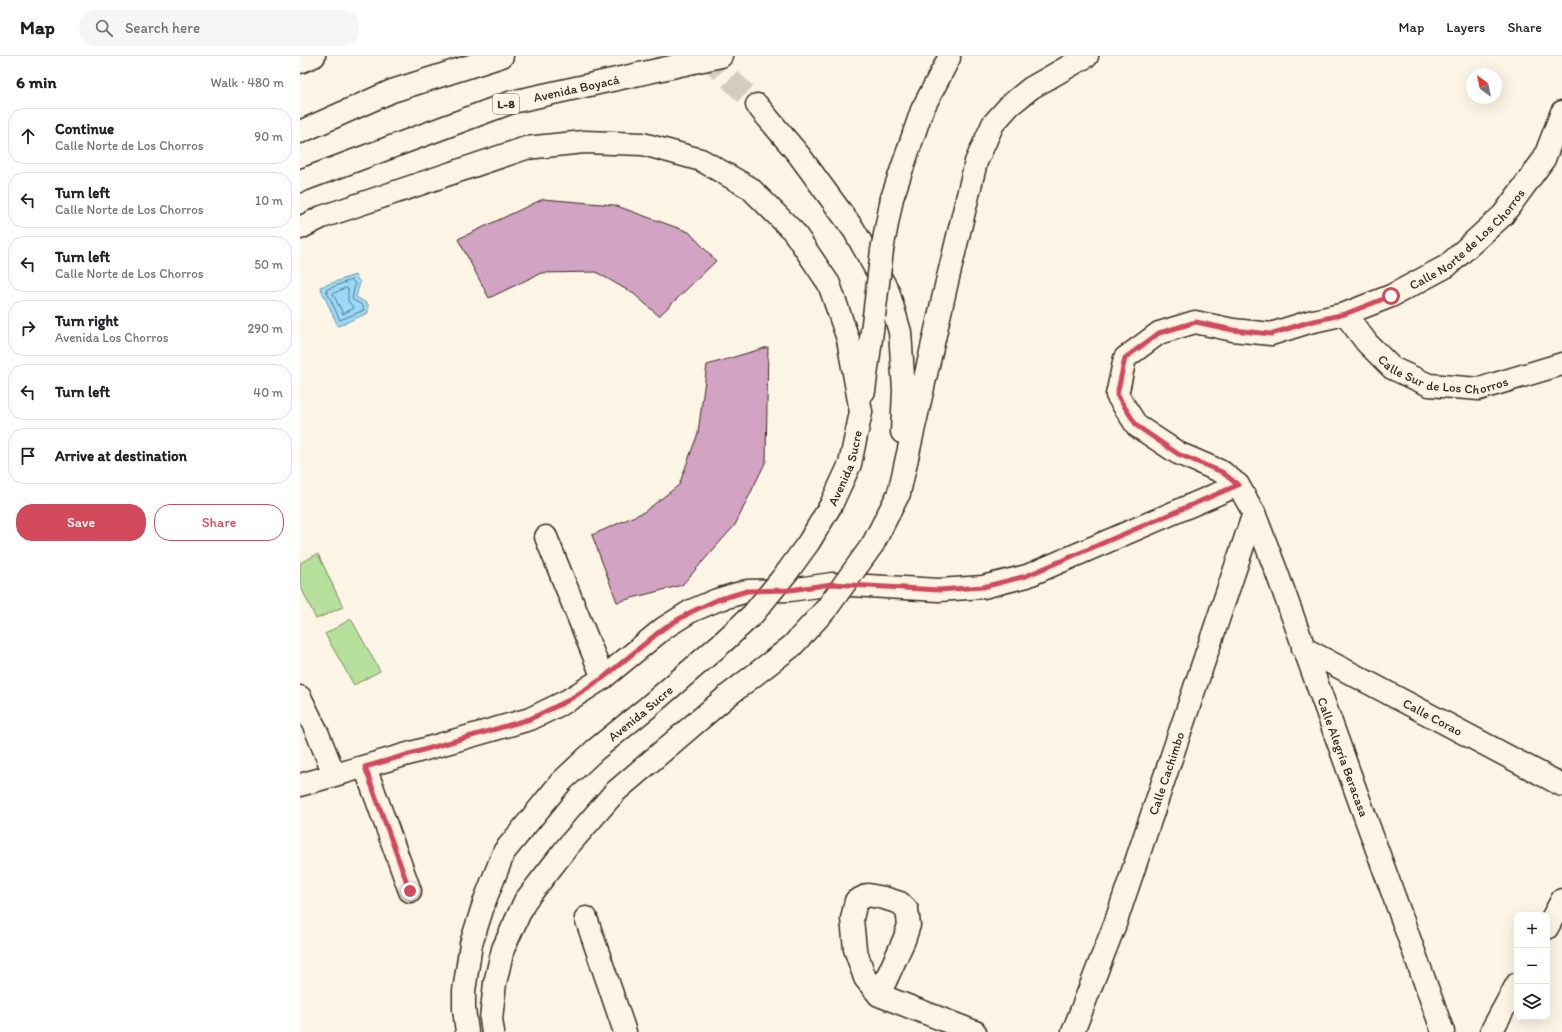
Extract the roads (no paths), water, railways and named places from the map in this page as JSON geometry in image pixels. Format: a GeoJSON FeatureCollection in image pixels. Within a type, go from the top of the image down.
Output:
{"type":"FeatureCollection","features":[{"type":"Feature","properties":{"kind":"main road"},"geometry":{"type":"LineString","coordinates":[[300,62],[314,56]]}},
{"type":"Feature","properties":{"kind":"main road"},"geometry":{"type":"LineString","coordinates":[[300,132],[392,91],[502,56]]}},
{"type":"Feature","properties":{"kind":"main road","name":"Avenida Boyacá"},"geometry":{"type":"LineString","coordinates":[[300,181],[512,102],[720,56]]}},
{"type":"Feature","properties":{"kind":"main road"},"geometry":{"type":"LineString","coordinates":[[493,1032],[491,1019],[495,983],[502,949],[525,901],[568,846],[615,792],[726,697],[792,646],[827,608],[873,544],[899,493],[976,162],[993,124],[1010,105],[1031,88],[1087,56]]}},
{"type":"Feature","properties":{"kind":"main road","name":"Avenida Sucre"},"geometry":{"type":"LineString","coordinates":[[467,1032],[464,1008],[464,991],[471,944],[485,900],[504,852],[560,782],[595,750],[648,707],[723,642],[753,614],[788,571],[831,505],[850,464],[861,412],[882,250],[892,198],[922,110],[949,58]]}},
{"type":"Feature","properties":{"kind":"main road"},"geometry":{"type":"LineString","coordinates":[[757,105],[799,154],[854,230],[888,291],[900,332],[904,390],[899,493]]}},
{"type":"Feature","properties":{"kind":"main road","name":"Calle Norte de Los Chorros"},"geometry":{"type":"LineString","coordinates":[[1238,485],[1222,472],[1178,454],[1137,426],[1117,395],[1125,358],[1159,333],[1196,322],[1233,330],[1271,334],[1309,322],[1345,314],[1391,296],[1448,266],[1503,215],[1544,159],[1562,112]]}},
{"type":"Feature","properties":{"kind":"main road"},"geometry":{"type":"LineString","coordinates":[[300,228],[322,217],[526,148],[584,142],[643,144],[700,160],[750,188],[794,232],[829,284],[848,339],[861,412]]}},
{"type":"Feature","properties":{"kind":"main road","name":"Calle Sur de Los Chorros"},"geometry":{"type":"LineString","coordinates":[[1345,314],[1367,343],[1392,368],[1428,385],[1479,389],[1562,364]]}},
{"type":"Feature","properties":{"kind":"main road"},"geometry":{"type":"LineString","coordinates":[[300,785],[530,719],[567,701],[603,678],[664,628],[691,612],[717,600],[747,591],[790,590],[832,584],[939,590],[983,587],[1026,576],[1238,485]]}},
{"type":"Feature","properties":{"kind":"main road","name":"Calle Alegría Beracasa"},"geometry":{"type":"LineString","coordinates":[[1238,485],[1254,512],[1443,1032]]}},
{"type":"Feature","properties":{"kind":"main road","name":"Calle Cachimbo"},"geometry":{"type":"LineString","coordinates":[[1073,1032],[1114,924],[1254,512]]}},
{"type":"Feature","properties":{"kind":"main road"},"geometry":{"type":"LineString","coordinates":[[546,537],[603,678]]}},
{"type":"Feature","properties":{"kind":"main road","name":"Calle Corao"},"geometry":{"type":"LineString","coordinates":[[1303,648],[1562,785]]}},
{"type":"Feature","properties":{"kind":"main road"},"geometry":{"type":"LineString","coordinates":[[303,710],[317,732],[334,774]]}},
{"type":"Feature","properties":{"kind":"main road"},"geometry":{"type":"LineString","coordinates":[[365,767],[410,891]]}},
{"type":"Feature","properties":{"kind":"main road"},"geometry":{"type":"LineString","coordinates":[[1550,922],[1562,900]]}},
{"type":"Feature","properties":{"kind":"main road"},"geometry":{"type":"LineString","coordinates":[[586,918],[625,1032]]}},
{"type":"Feature","properties":{"kind":"main road"},"geometry":{"type":"LineString","coordinates":[[1491,1032],[1514,990]]}},
{"type":"Feature","properties":{"kind":"main road"},"geometry":{"type":"LineString","coordinates":[[879,995],[975,1032]]}},
{"type":"Feature","properties":{"kind":"main road"},"geometry":{"type":"LineString","coordinates":[[464,1008],[464,1032]]}},
{"type":"Feature","properties":{"kind":"water"},"geometry":{"type":"Polygon","coordinates":[[[355,275],[360,283],[356,297],[368,304],[368,313],[338,326],[320,287],[355,275]]]}},
{"type":"Feature","properties":{"kind":"tunnel"},"geometry":{"type":"LineString","coordinates":[[706,56],[757,105]]}}]}
